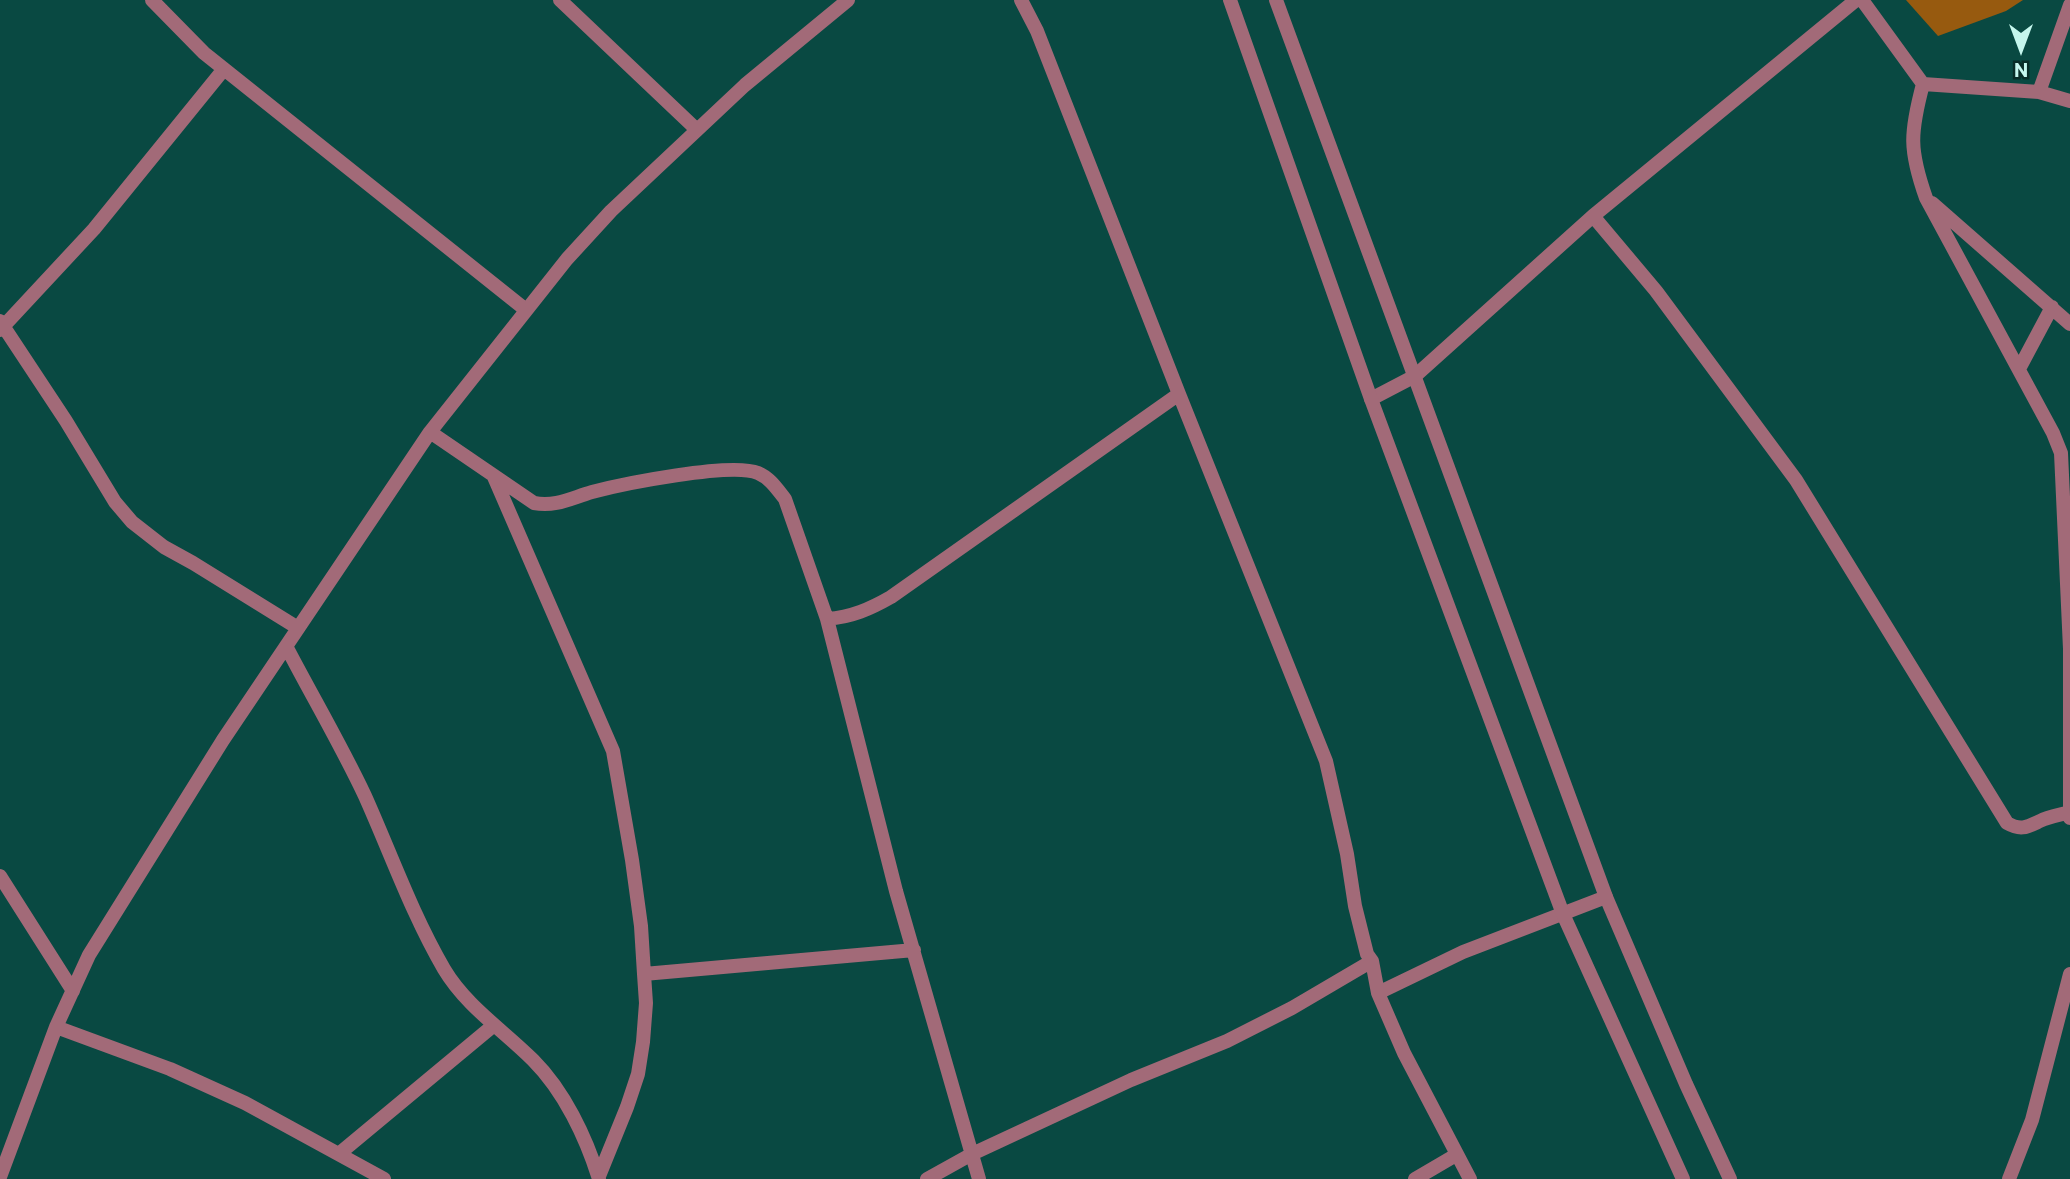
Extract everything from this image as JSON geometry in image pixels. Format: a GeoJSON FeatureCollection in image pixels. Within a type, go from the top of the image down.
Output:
{"type":"FeatureCollection","features":[{"type":"Feature","properties":{"kind":"street"},"geometry":{"type":"LineString","coordinates":[[152,0],[223,69],[526,310]]}},
{"type":"Feature","properties":{"kind":"street"},"geometry":{"type":"LineString","coordinates":[[560,0],[696,129]]}},
{"type":"Feature","properties":{"kind":"street"},"geometry":{"type":"LineString","coordinates":[[0,1177],[55,1027],[103,933],[223,740],[430,432],[566,259],[611,211],[745,85],[848,0]]}},
{"type":"Feature","properties":{"kind":"street"},"geometry":{"type":"LineString","coordinates":[[1021,0],[1037,31],[1326,761],[1356,906],[1378,993],[1404,1053],[1470,1179]]}},
{"type":"Feature","properties":{"kind":"street"},"geometry":{"type":"LineString","coordinates":[[1230,0],[1371,399],[1563,914],[1683,1179]]}},
{"type":"Feature","properties":{"kind":"street"},"geometry":{"type":"LineString","coordinates":[[1276,0],[1606,897],[1730,1179]]}},
{"type":"Feature","properties":{"kind":"street"},"geometry":{"type":"LineString","coordinates":[[1371,399],[1415,376],[1593,216],[1856,0]]}},
{"type":"Feature","properties":{"kind":"street"},"geometry":{"type":"LineString","coordinates":[[1862,0],[1923,84]]}},
{"type":"Feature","properties":{"kind":"street"},"geometry":{"type":"LineString","coordinates":[[2039,92],[2070,5]]}},
{"type":"Feature","properties":{"kind":"street"},"geometry":{"type":"LineString","coordinates":[[223,69],[94,229],[1,326],[66,421],[115,502],[132,522],[164,548],[298,628]]}},
{"type":"Feature","properties":{"kind":"street"},"geometry":{"type":"LineString","coordinates":[[1923,84],[2039,92],[2070,101]]}},
{"type":"Feature","properties":{"kind":"street"},"geometry":{"type":"LineString","coordinates":[[1923,84],[1913,124],[1914,164],[1926,198],[2053,433],[2061,453],[2070,649],[2070,818]]}},
{"type":"Feature","properties":{"kind":"street"},"geometry":{"type":"LineString","coordinates":[[1926,198],[2070,324]]}},
{"type":"Feature","properties":{"kind":"street"},"geometry":{"type":"LineString","coordinates":[[1593,216],[1656,291],[1796,480],[2007,823],[2027,828],[2039,821],[2070,812]]}},
{"type":"Feature","properties":{"kind":"street"},"geometry":{"type":"LineString","coordinates":[[2019,369],[2052,307]]}},
{"type":"Feature","properties":{"kind":"street"},"geometry":{"type":"LineString","coordinates":[[827,619],[845,618],[891,597],[1179,394]]}},
{"type":"Feature","properties":{"kind":"street"},"geometry":{"type":"LineString","coordinates":[[430,432],[534,503],[552,505],[591,492],[648,480],[729,471],[758,473],[774,484],[785,499],[827,619],[872,799],[979,1179]]}},
{"type":"Feature","properties":{"kind":"street"},"geometry":{"type":"LineString","coordinates":[[494,476],[613,751],[622,797],[641,926],[646,1003],[638,1074],[599,1177]]}},
{"type":"Feature","properties":{"kind":"street"},"geometry":{"type":"LineString","coordinates":[[286,646],[364,794],[407,894],[446,971],[468,1000],[534,1061],[556,1087],[573,1116],[599,1177]]}},
{"type":"Feature","properties":{"kind":"street"},"geometry":{"type":"LineString","coordinates":[[0,876],[73,991]]}},
{"type":"Feature","properties":{"kind":"street"},"geometry":{"type":"LineString","coordinates":[[1378,993],[1463,952],[1606,897]]}},
{"type":"Feature","properties":{"kind":"street"},"geometry":{"type":"LineString","coordinates":[[644,974],[914,950]]}},
{"type":"Feature","properties":{"kind":"street"},"geometry":{"type":"LineString","coordinates":[[927,1179],[972,1154],[1131,1080],[1227,1041],[1292,1008],[1372,961]]}},
{"type":"Feature","properties":{"kind":"street"},"geometry":{"type":"LineString","coordinates":[[2009,1179],[2032,1120],[2070,974]]}},
{"type":"Feature","properties":{"kind":"street"},"geometry":{"type":"LineString","coordinates":[[340,1153],[494,1025]]}},
{"type":"Feature","properties":{"kind":"street"},"geometry":{"type":"LineString","coordinates":[[55,1027],[170,1069],[245,1103],[384,1179]]}},
{"type":"Feature","properties":{"kind":"street"},"geometry":{"type":"LineString","coordinates":[[1415,1179],[1456,1155]]}},
{"type":"Feature","properties":{"kind":"shaded area"},"geometry":{"type":"Polygon","coordinates":[[[1906,0],[2023,0],[2006,11],[1938,36],[1906,0]]]}}]}
